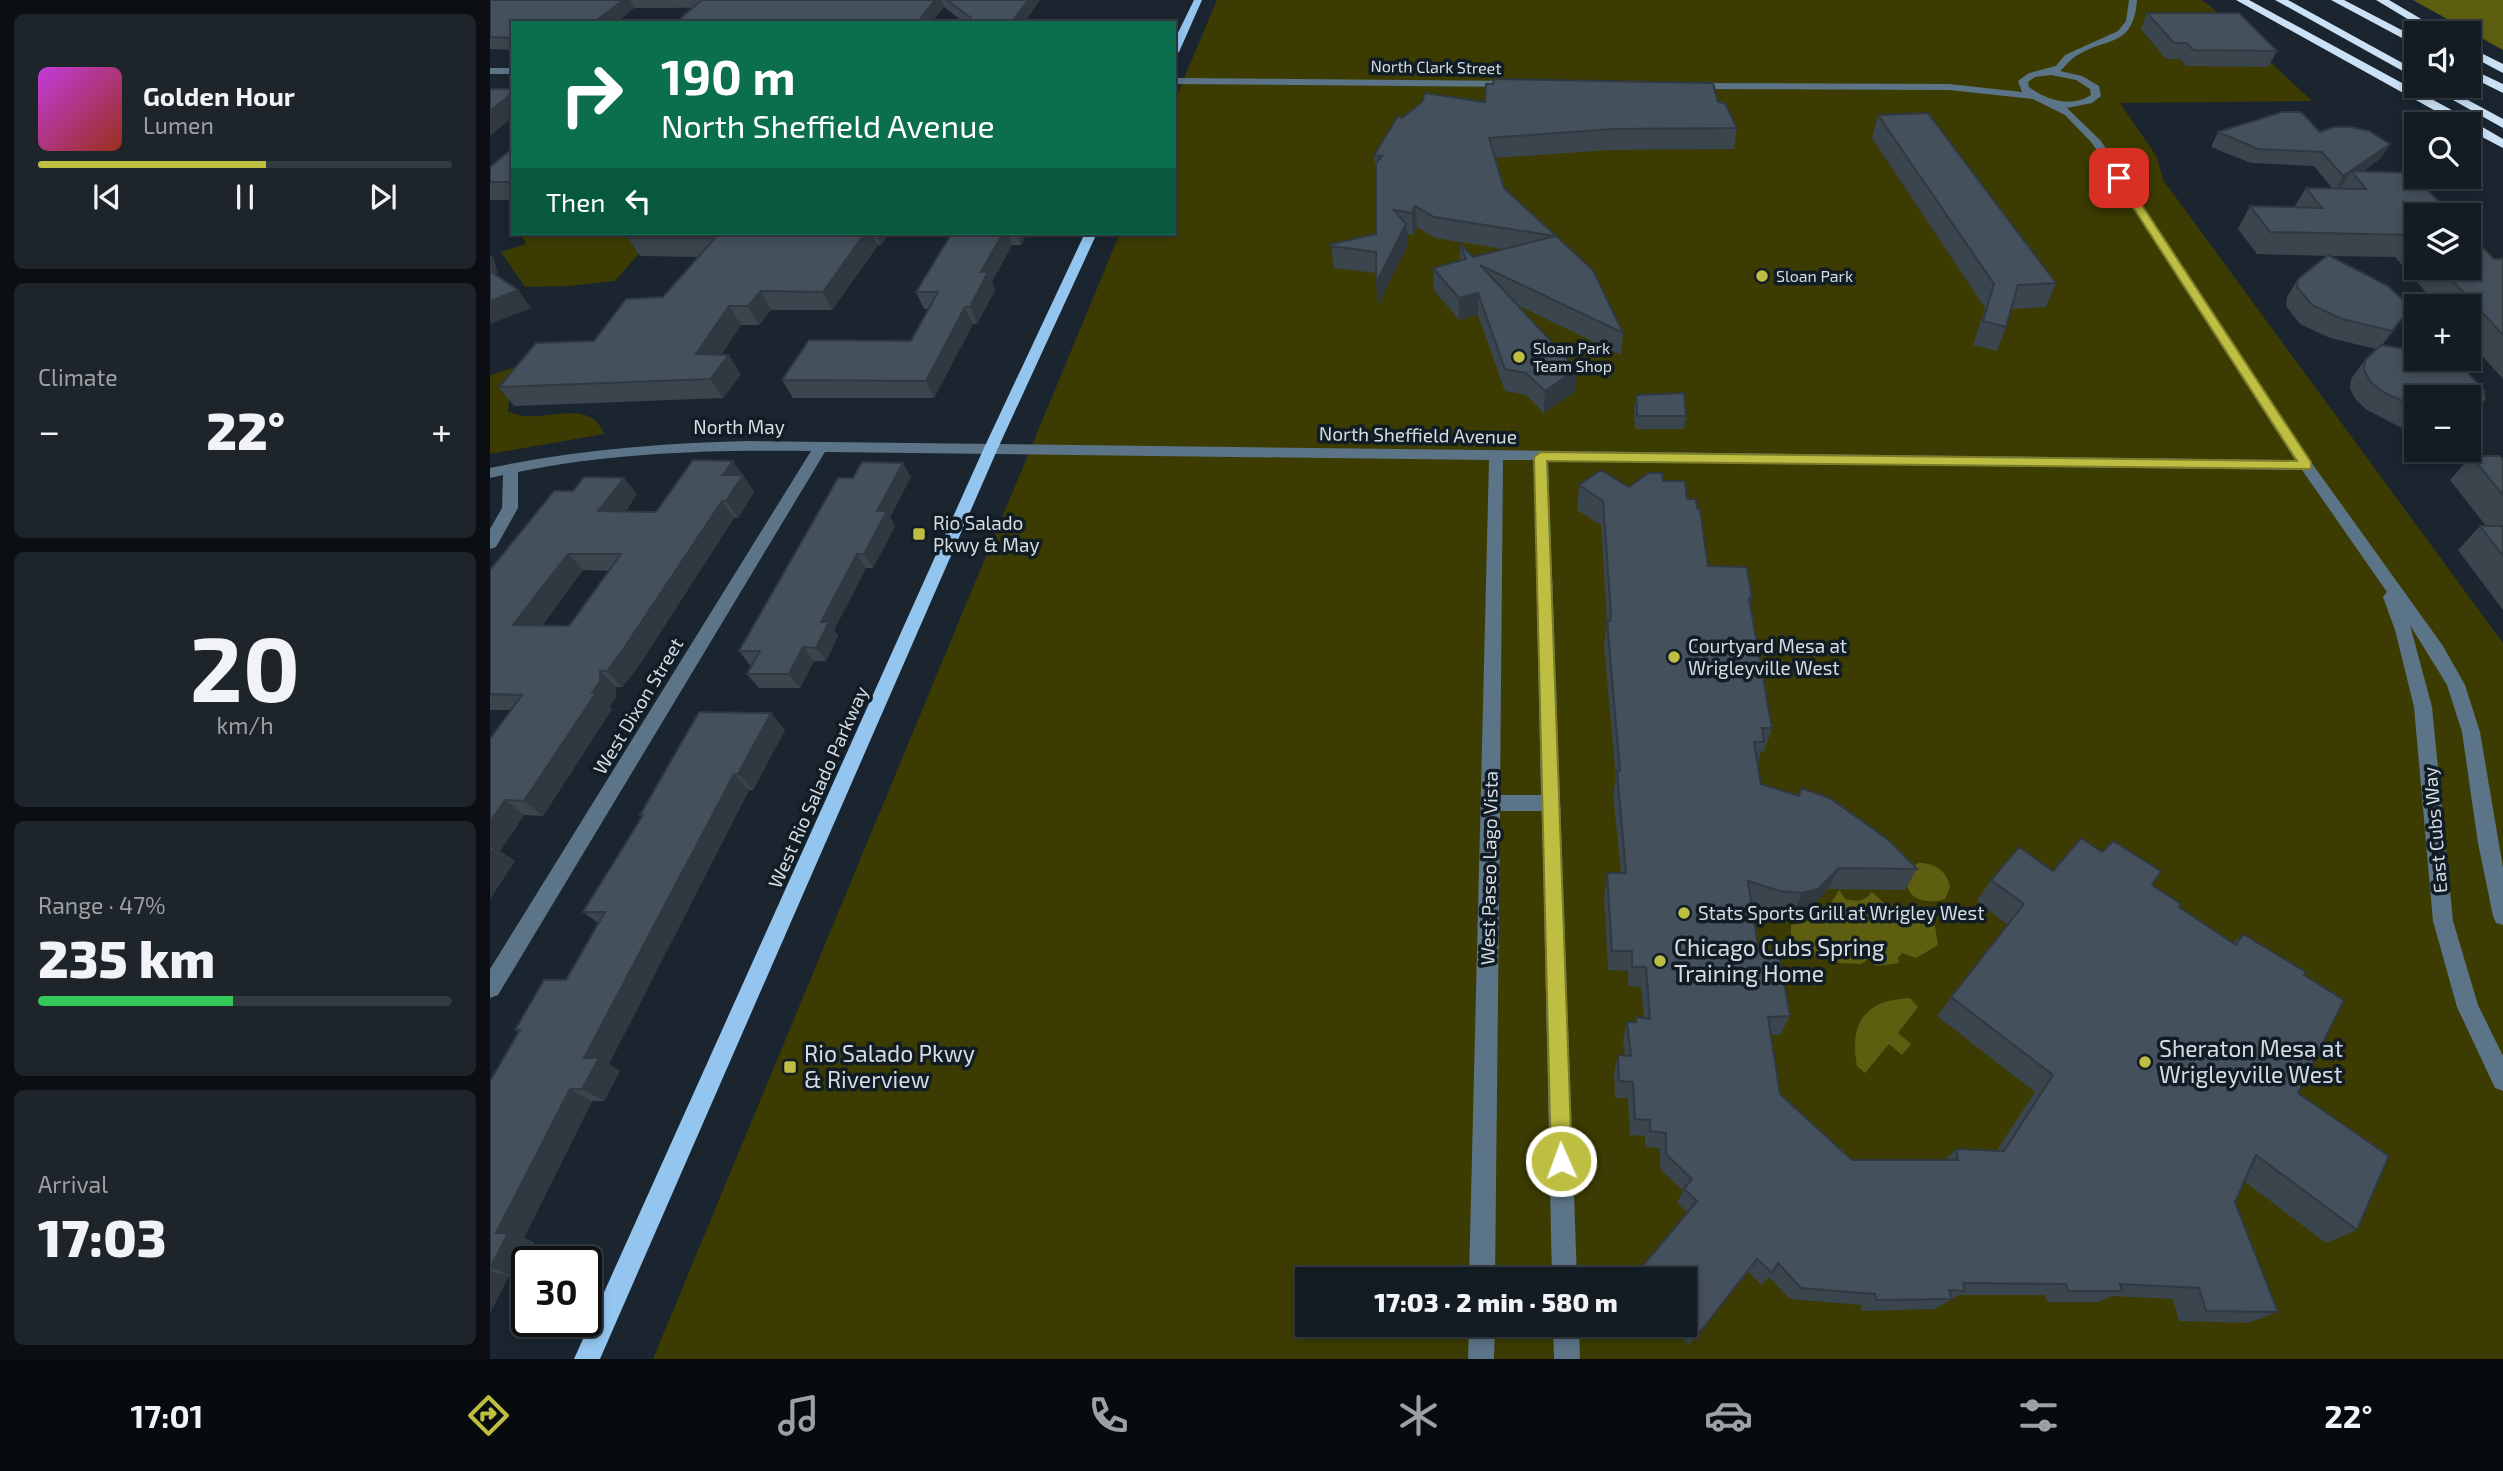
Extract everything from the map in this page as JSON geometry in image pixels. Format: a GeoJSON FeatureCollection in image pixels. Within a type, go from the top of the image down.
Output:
{"type":"FeatureCollection","features":[{"type":"Feature","properties":{"kind":"highway"},"geometry":{"type":"LineString","coordinates":[[2241,0],[2445,112]]}},
{"type":"Feature","properties":{"kind":"highway"},"geometry":{"type":"LineString","coordinates":[[2280,0],[2404,69]]}},
{"type":"Feature","properties":{"kind":"highway"},"geometry":{"type":"LineString","coordinates":[[2336,0],[2404,36]]}},
{"type":"Feature","properties":{"kind":"highway"},"geometry":{"type":"LineString","coordinates":[[2381,0],[2418,21]]}},
{"type":"Feature","properties":{"kind":"highway"},"geometry":{"type":"LineString","coordinates":[[2481,57],[2503,69]]}},
{"type":"Feature","properties":{"kind":"highway"},"geometry":{"type":"LineString","coordinates":[[2481,77],[2503,89]]}},
{"type":"Feature","properties":{"kind":"highway"},"geometry":{"type":"LineString","coordinates":[[2456,98],[2503,124]]}},
{"type":"Feature","properties":{"kind":"highway"},"geometry":{"type":"LineString","coordinates":[[2481,132],[2503,144]]}},
{"type":"Feature","properties":{"kind":"main road"},"geometry":{"type":"LineString","coordinates":[[1176,48],[1198,0]]}},
{"type":"Feature","properties":{"kind":"main road","name":"West Rio Salado Parkway"},"geometry":{"type":"LineString","coordinates":[[587,1359],[991,448],[1090,235]]}},
{"type":"Feature","properties":{"kind":"street"},"geometry":{"type":"LineString","coordinates":[[1678,86],[1949,87],[2023,81],[2032,75],[2051,72],[2059,68],[2068,57],[2121,33],[2131,21],[2133,0]]}},
{"type":"Feature","properties":{"kind":"street"},"geometry":{"type":"LineString","coordinates":[[2080,53],[2074,70],[2097,91],[2095,98],[2082,110],[2096,141]]}},
{"type":"Feature","properties":{"kind":"street"},"geometry":{"type":"LineString","coordinates":[[490,71],[511,71]]}},
{"type":"Feature","properties":{"kind":"street"},"geometry":{"type":"LineString","coordinates":[[2051,72],[2080,78]]}},
{"type":"Feature","properties":{"kind":"street","name":"North Clark Street"},"geometry":{"type":"LineString","coordinates":[[1176,81],[1526,84]]}},
{"type":"Feature","properties":{"kind":"street"},"geometry":{"type":"LineString","coordinates":[[2023,81],[2024,88],[2035,96]]}},
{"type":"Feature","properties":{"kind":"street"},"geometry":{"type":"LineString","coordinates":[[1949,87],[2035,96],[2046,100],[2069,113],[2096,141]]}},
{"type":"Feature","properties":{"kind":"street"},"geometry":{"type":"LineString","coordinates":[[2046,100],[2068,104],[2088,102]]}},
{"type":"Feature","properties":{"kind":"street","name":"East Cubs Way"},"geometry":{"type":"LineString","coordinates":[[2096,141],[2306,466],[2437,651],[2456,685],[2471,732],[2488,844],[2503,916]]}},
{"type":"Feature","properties":{"kind":"street","name":"West Dixon Street"},"geometry":{"type":"LineString","coordinates":[[490,988],[821,446]]}},
{"type":"Feature","properties":{"kind":"street","name":"North May"},"geometry":{"type":"LineString","coordinates":[[490,473],[510,468],[689,447],[991,448]]}},
{"type":"Feature","properties":{"kind":"street","name":"North Sheffield Avenue"},"geometry":{"type":"LineString","coordinates":[[991,448],[2306,466]]}},
{"type":"Feature","properties":{"kind":"street","name":"West Paseo Lago Vista"},"geometry":{"type":"LineString","coordinates":[[1482,1267],[1496,456]]}},
{"type":"Feature","properties":{"kind":"street"},"geometry":{"type":"LineString","coordinates":[[1541,457],[1564,1267]]}},
{"type":"Feature","properties":{"kind":"street"},"geometry":{"type":"LineString","coordinates":[[490,542],[510,509],[510,468]]}},
{"type":"Feature","properties":{"kind":"street","name":"East Cubs Way"},"geometry":{"type":"LineString","coordinates":[[2383,574],[2403,630],[2423,707],[2443,921],[2468,1007],[2503,1080]]}},
{"type":"Feature","properties":{"kind":"street"},"geometry":{"type":"LineString","coordinates":[[1490,803],[1550,803]]}},
{"type":"Feature","properties":{"kind":"street"},"geometry":{"type":"LineString","coordinates":[[1481,1359],[1482,1337]]}},
{"type":"Feature","properties":{"kind":"street"},"geometry":{"type":"LineString","coordinates":[[1566,1337],[1567,1359]]}},
{"type":"Feature","properties":{"kind":"shaded area","name":"Chicago Cubs Spring Training Home"},"geometry":{"type":"Polygon","coordinates":[[[1217,0],[2201,0],[2312,101],[2120,103],[2157,157],[2163,180],[2503,643],[2503,1359],[653,1359],[1119,235],[1176,235],[1176,97],[1217,0]]]}},
{"type":"Feature","properties":{"kind":"shaded area"},"geometry":{"type":"Polygon","coordinates":[[[2413,0],[2503,0],[2503,50],[2481,38],[2481,21],[2451,21],[2413,0]]]}},
{"type":"Feature","properties":{"kind":"shaded area"},"geometry":{"type":"Polygon","coordinates":[[[521,235],[655,235],[615,281],[569,286],[525,287],[501,252],[526,244],[521,235]]]}},
{"type":"Feature","properties":{"kind":"shaded area"},"geometry":{"type":"Polygon","coordinates":[[[551,356],[509,402],[508,412],[525,416],[580,414],[590,417],[604,434],[490,454],[490,375],[551,356]]]}},
{"type":"Feature","properties":{"kind":"shaded area"},"geometry":{"type":"Polygon","coordinates":[[[1919,863],[1935,866],[1946,876],[1950,887],[1945,899],[1923,900],[1909,891],[1906,881],[1909,868],[1919,863]]]}},
{"type":"Feature","properties":{"kind":"shaded area"},"geometry":{"type":"Polygon","coordinates":[[[1839,890],[1845,899],[1853,901],[1863,899],[1872,892],[1900,915],[1915,922],[1935,926],[1938,945],[1916,958],[1902,953],[1898,958],[1899,963],[1876,966],[1869,959],[1861,964],[1838,963],[1830,954],[1820,959],[1791,946],[1791,925],[1820,914],[1839,890]]]}},
{"type":"Feature","properties":{"kind":"shaded area"},"geometry":{"type":"Polygon","coordinates":[[[1910,998],[1918,1007],[1898,1033],[1911,1044],[1902,1055],[1889,1044],[1865,1073],[1857,1066],[1855,1051],[1858,1026],[1864,1016],[1882,1003],[1910,998]]]}},
{"type":"Feature","properties":{"kind":"building"},"geometry":{"type":"Polygon","coordinates":[[[490,0],[623,0],[596,21],[511,21],[511,38],[490,37],[490,0]]]}},
{"type":"Feature","properties":{"kind":"building"},"geometry":{"type":"Polygon","coordinates":[[[702,0],[935,0],[919,21],[677,21],[702,0]]]}},
{"type":"Feature","properties":{"kind":"building"},"geometry":{"type":"Polygon","coordinates":[[[947,0],[1028,0],[1012,21],[969,21],[971,18],[947,0]]]}},
{"type":"Feature","properties":{"kind":"building"},"geometry":{"type":"Polygon","coordinates":[[[2147,13],[2239,13],[2277,51],[2193,50],[2187,43],[2174,43],[2147,13]]]}},
{"type":"Feature","properties":{"kind":"building"},"geometry":{"type":"Polygon","coordinates":[[[1494,79],[1713,83],[1718,102],[1725,103],[1737,128],[1612,129],[1489,138],[1504,188],[1593,270],[1623,333],[1480,265],[1577,369],[1545,391],[1526,373],[1505,369],[1478,293],[1459,298],[1433,268],[1466,259],[1460,244],[1473,257],[1555,236],[1434,217],[1415,206],[1412,213],[1394,210],[1406,224],[1376,283],[1376,252],[1331,246],[1376,234],[1376,163],[1382,156],[1374,155],[1398,116],[1402,118],[1422,102],[1425,93],[1485,102],[1486,84],[1493,84],[1494,79]]]}},
{"type":"Feature","properties":{"kind":"building"},"geometry":{"type":"Polygon","coordinates":[[[490,89],[511,89],[511,95],[490,111],[490,89]]]}},
{"type":"Feature","properties":{"kind":"building"},"geometry":{"type":"Polygon","coordinates":[[[2282,112],[2301,112],[2320,132],[2334,127],[2351,127],[2369,131],[2390,144],[2343,176],[2322,152],[2258,149],[2218,132],[2282,112]]]}},
{"type":"Feature","properties":{"kind":"building"},"geometry":{"type":"Polygon","coordinates":[[[1928,113],[2056,283],[2018,285],[2006,327],[1983,321],[1994,284],[1878,115],[1928,113]]]}},
{"type":"Feature","properties":{"kind":"building"},"geometry":{"type":"Polygon","coordinates":[[[511,150],[511,182],[490,182],[490,167],[511,150]]]}},
{"type":"Feature","properties":{"kind":"building"},"geometry":{"type":"Polygon","coordinates":[[[2351,171],[2404,173],[2404,189],[2427,189],[2440,203],[2404,203],[2404,235],[2270,232],[2250,206],[2322,208],[2306,188],[2366,189],[2351,171]]]}},
{"type":"Feature","properties":{"kind":"building"},"geometry":{"type":"Polygon","coordinates":[[[630,235],[864,235],[823,292],[761,291],[748,306],[729,306],[696,354],[729,355],[710,379],[499,387],[536,343],[594,341],[626,299],[663,297],[715,238],[628,238],[630,235]]]}},
{"type":"Feature","properties":{"kind":"building"},"geometry":{"type":"Polygon","coordinates":[[[951,235],[1002,235],[981,272],[988,272],[970,307],[965,307],[926,381],[782,380],[809,340],[911,341],[938,292],[916,292],[951,235]]]}},
{"type":"Feature","properties":{"kind":"building"},"geometry":{"type":"Polygon","coordinates":[[[2481,245],[2494,259],[2503,259],[2503,335],[2481,311],[2481,294],[2465,294],[2452,280],[2481,280],[2481,245]]]}},
{"type":"Feature","properties":{"kind":"building"},"geometry":{"type":"Polygon","coordinates":[[[2328,255],[2388,286],[2404,301],[2404,316],[2392,331],[2342,319],[2312,305],[2297,287],[2298,279],[2328,255]]]}},
{"type":"Feature","properties":{"kind":"building"},"geometry":{"type":"Polygon","coordinates":[[[490,271],[518,290],[490,301],[490,271]]]}},
{"type":"Feature","properties":{"kind":"building"},"geometry":{"type":"Polygon","coordinates":[[[2381,345],[2404,349],[2404,371],[2466,371],[2479,385],[2404,385],[2404,402],[2381,391],[2370,381],[2364,370],[2365,360],[2381,345]]]}},
{"type":"Feature","properties":{"kind":"building"},"geometry":{"type":"Polygon","coordinates":[[[2481,387],[2484,390],[2485,400],[2481,406],[2481,387]]]}},
{"type":"Feature","properties":{"kind":"building"},"geometry":{"type":"Polygon","coordinates":[[[1684,393],[1686,416],[1637,416],[1636,395],[1684,393]]]}},
{"type":"Feature","properties":{"kind":"building"},"geometry":{"type":"Polygon","coordinates":[[[2481,456],[2500,456],[2503,460],[2503,495],[2476,462],[2481,462],[2481,456]]]}},
{"type":"Feature","properties":{"kind":"building"},"geometry":{"type":"Polygon","coordinates":[[[693,460],[733,461],[723,475],[743,475],[726,501],[722,501],[622,651],[607,671],[600,671],[600,681],[592,693],[596,693],[524,801],[505,800],[490,822],[490,739],[522,695],[490,694],[490,570],[554,491],[573,491],[584,477],[624,478],[598,511],[656,512],[693,460]],[[568,554],[513,625],[569,626],[621,554],[568,554]]]}},
{"type":"Feature","properties":{"kind":"building"},"geometry":{"type":"Polygon","coordinates":[[[862,462],[903,463],[877,511],[887,511],[864,554],[857,554],[821,622],[829,622],[816,648],[803,647],[789,674],[747,674],[760,651],[739,651],[838,478],[853,478],[862,462]]]}},
{"type":"Feature","properties":{"kind":"building","name":"Sheraton Mesa at Wrigleyville West"},"geometry":{"type":"Polygon","coordinates":[[[1601,470],[1629,487],[1648,473],[1662,473],[1663,481],[1685,481],[1687,499],[1696,499],[1697,509],[1700,509],[1708,566],[1747,567],[1752,598],[1749,598],[1772,728],[1762,728],[1764,742],[1754,742],[1761,784],[1799,796],[1801,788],[1830,798],[1890,841],[1917,869],[1839,868],[1818,889],[1802,893],[1780,891],[1748,881],[1759,952],[1779,953],[1790,1016],[1768,1017],[1780,1094],[1852,1160],[1958,1160],[1956,1149],[2004,1151],[2053,1075],[1951,997],[2024,904],[1991,880],[2019,847],[2053,871],[2081,838],[2102,852],[2113,841],[2161,871],[2152,885],[2181,904],[2179,907],[2236,945],[2243,934],[2306,972],[2304,975],[2344,1000],[2298,1093],[2389,1156],[2357,1230],[2256,1155],[2235,1202],[2278,1312],[2206,1311],[2199,1288],[2120,1284],[2122,1291],[2068,1291],[2066,1284],[1963,1283],[1965,1291],[1949,1290],[1952,1299],[1876,1300],[1875,1294],[1801,1288],[1778,1263],[1772,1273],[1757,1259],[1697,1336],[1697,1267],[1642,1267],[1697,1201],[1684,1189],[1692,1179],[1666,1154],[1666,1133],[1650,1131],[1650,1120],[1635,1119],[1633,1082],[1619,1081],[1618,1055],[1631,1056],[1627,1022],[1636,1022],[1636,1017],[1650,1019],[1646,967],[1632,967],[1632,951],[1612,951],[1607,873],[1626,873],[1607,621],[1610,621],[1611,615],[1603,501],[1579,485],[1601,470]]]}},
{"type":"Feature","properties":{"kind":"building"},"geometry":{"type":"Polygon","coordinates":[[[2480,526],[2503,526],[2503,556],[2480,526]]]}},
{"type":"Feature","properties":{"kind":"building"},"geometry":{"type":"Polygon","coordinates":[[[699,712],[771,713],[738,774],[734,774],[584,1058],[599,1058],[582,1089],[570,1089],[496,1233],[508,1233],[490,1268],[490,1081],[520,1030],[515,1030],[544,980],[566,980],[605,912],[583,912],[643,815],[640,815],[699,712]]]}},
{"type":"Feature","properties":{"kind":"place","name":"Sloan Park"},"geometry":{"type":"Point","coordinates":[1762,276]}},
{"type":"Feature","properties":{"kind":"place","name":"Sloan Park Team Shop"},"geometry":{"type":"Point","coordinates":[1519,357]}},
{"type":"Feature","properties":{"kind":"place","name":"Rio Salado Pkwy & May"},"geometry":{"type":"Point","coordinates":[919,534]}},
{"type":"Feature","properties":{"kind":"place","name":"Courtyard Mesa at Wrigleyville West"},"geometry":{"type":"Point","coordinates":[1674,657]}},
{"type":"Feature","properties":{"kind":"place","name":"Stats Sports Grill at Wrigley West"},"geometry":{"type":"Point","coordinates":[1684,913]}},
{"type":"Feature","properties":{"kind":"place","name":"Chicago Cubs Spring Training Home"},"geometry":{"type":"Point","coordinates":[1660,961]}},
{"type":"Feature","properties":{"kind":"place","name":"Sheraton Mesa at Wrigleyville West"},"geometry":{"type":"Point","coordinates":[2145,1062]}},
{"type":"Feature","properties":{"kind":"place","name":"Rio Salado Pkwy & Riverview"},"geometry":{"type":"Point","coordinates":[790,1067]}},
{"type":"Feature","properties":{"kind":"route"},"geometry":{"type":"LineString","coordinates":[[1561,1161],[1541,457],[2306,466],[2119,178]]}}]}
